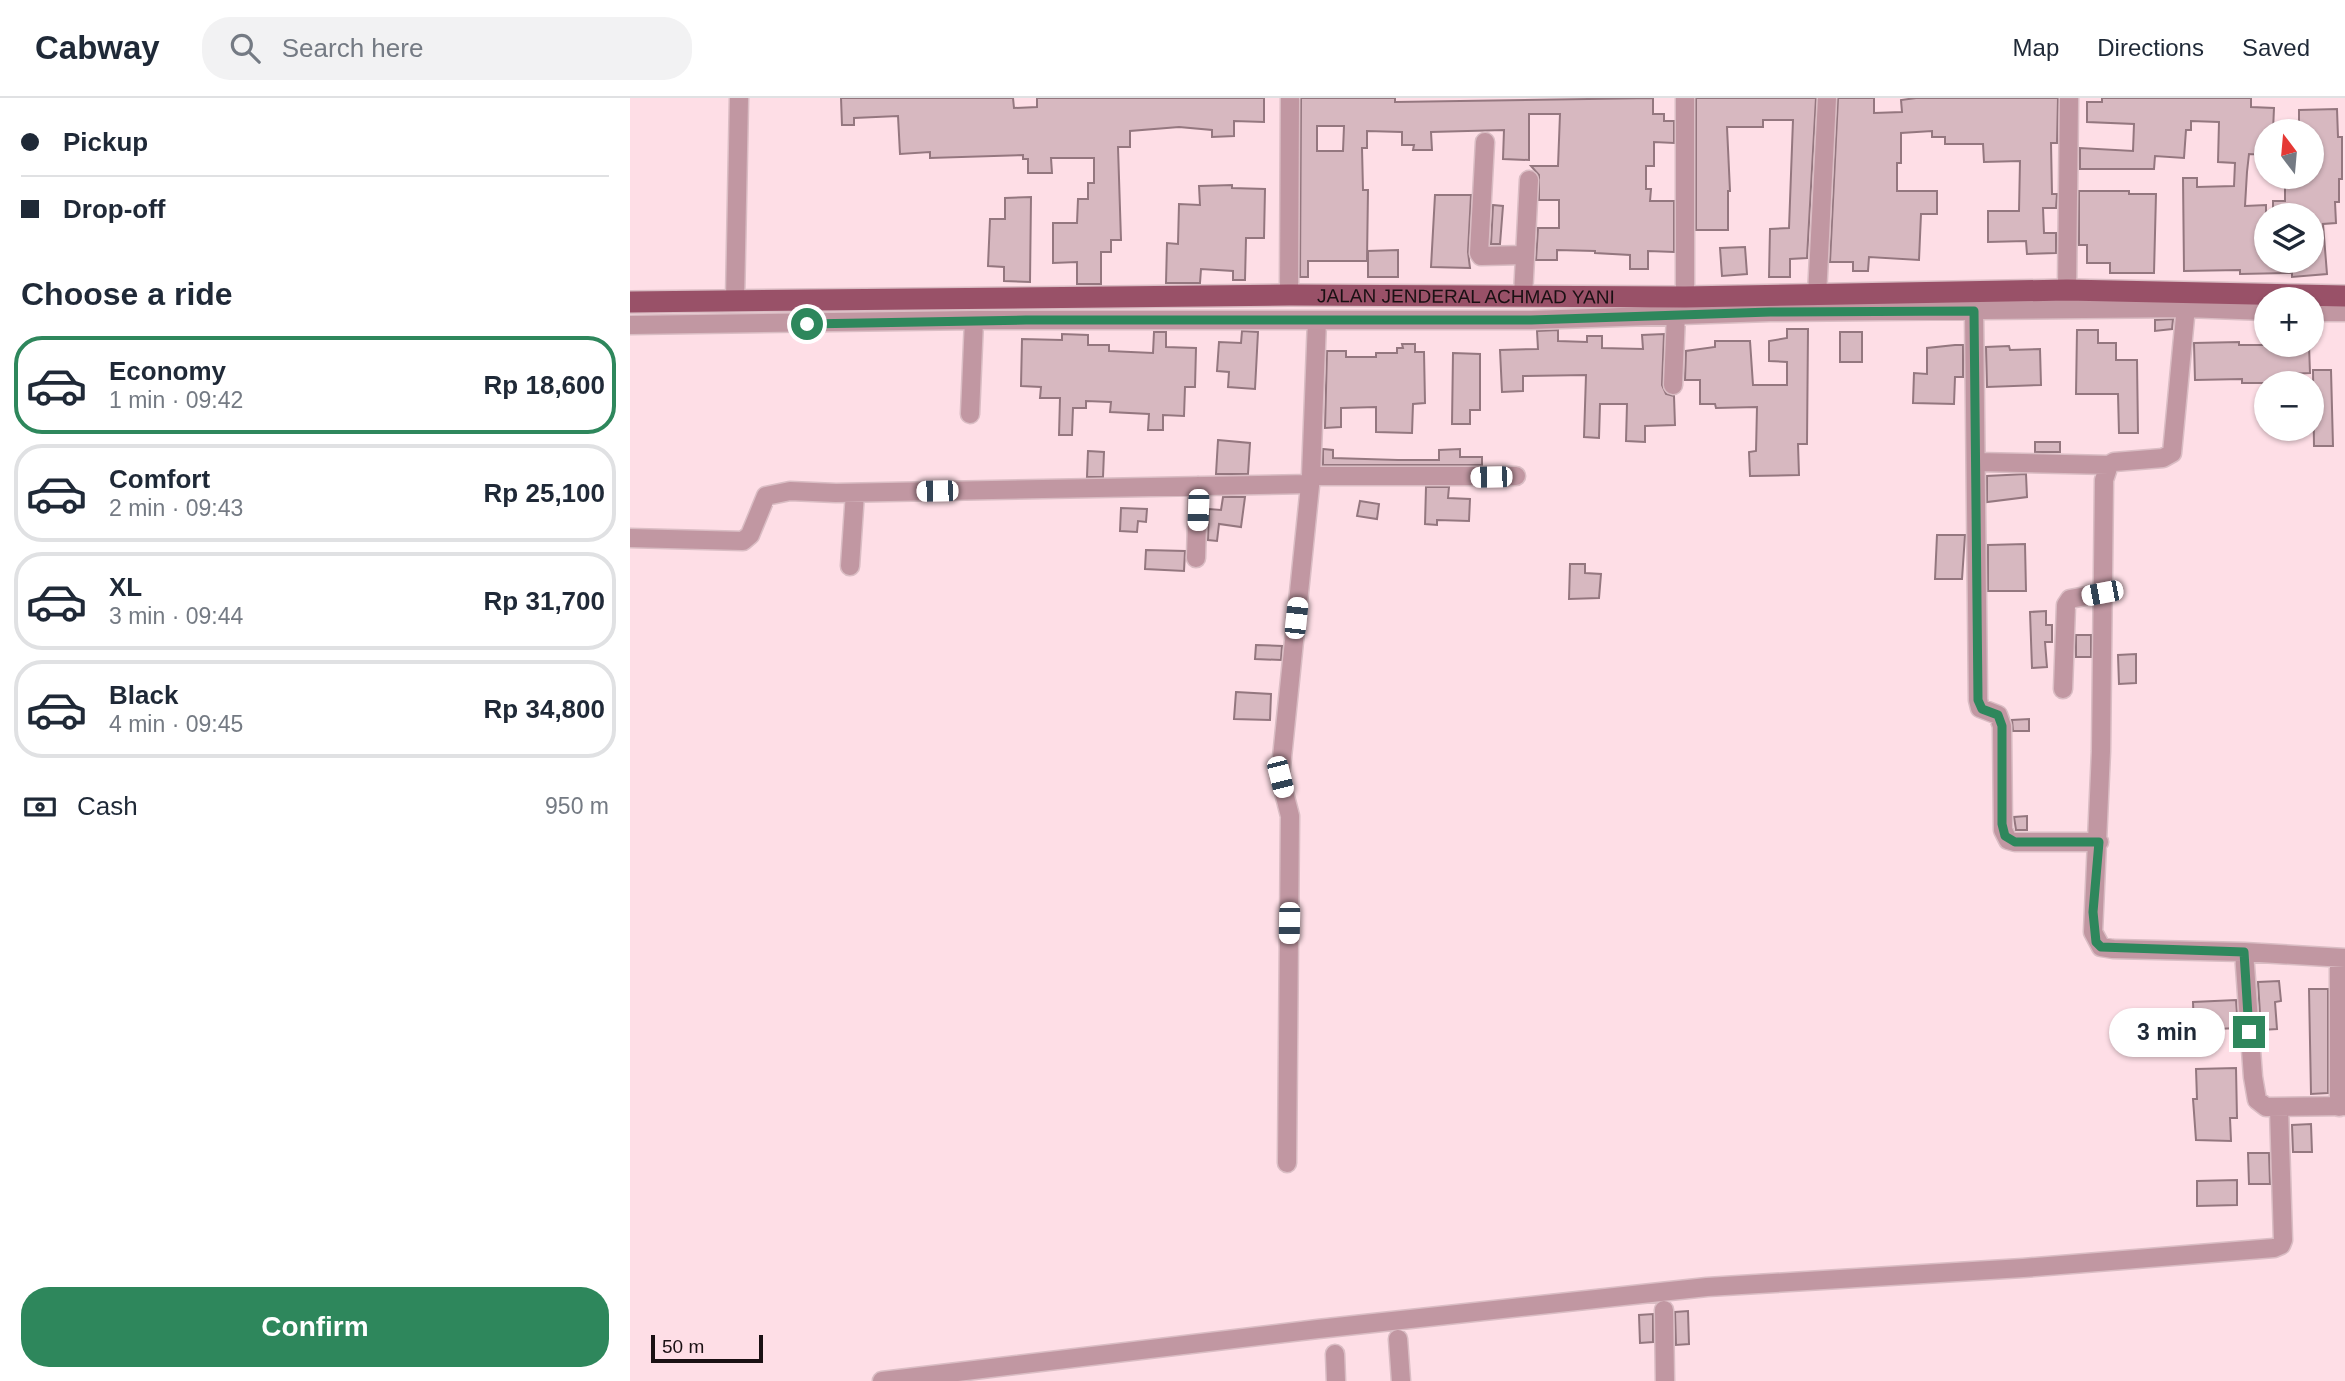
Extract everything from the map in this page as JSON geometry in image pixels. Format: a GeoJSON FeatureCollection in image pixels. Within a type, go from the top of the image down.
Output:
{"type":"FeatureCollection","features":[{"type":"Feature","properties":{"kind":"main road","name":"JALAN JENDERAL ACHMAD YANI"},"geometry":{"type":"LineString","coordinates":[[630,302],[1289,295],[1523,296],[1681,306],[1817,295],[2067,290],[2186,300],[2345,296]]}},
{"type":"Feature","properties":{"kind":"street"},"geometry":{"type":"LineString","coordinates":[[735,300],[738,98]]}},
{"type":"Feature","properties":{"kind":"street"},"geometry":{"type":"LineString","coordinates":[[1289,295],[1290,98]]}},
{"type":"Feature","properties":{"kind":"street"},"geometry":{"type":"LineString","coordinates":[[1673,385],[1681,306],[1685,98]]}},
{"type":"Feature","properties":{"kind":"street"},"geometry":{"type":"LineString","coordinates":[[1817,295],[1827,98]]}},
{"type":"Feature","properties":{"kind":"street"},"geometry":{"type":"LineString","coordinates":[[2067,290],[2069,98]]}},
{"type":"Feature","properties":{"kind":"street"},"geometry":{"type":"LineString","coordinates":[[1485,142],[1479,253],[1481,256],[1524,255]]}},
{"type":"Feature","properties":{"kind":"street"},"geometry":{"type":"LineString","coordinates":[[1523,296],[1529,180]]}},
{"type":"Feature","properties":{"kind":"street"},"geometry":{"type":"LineString","coordinates":[[630,325],[974,320],[1531,320],[1681,306],[1974,311],[2186,300],[2254,308]]}},
{"type":"Feature","properties":{"kind":"street"},"geometry":{"type":"LineString","coordinates":[[1976,462],[2109,465],[2120,461],[2163,458],[2172,453],[2186,300]]}},
{"type":"Feature","properties":{"kind":"street"},"geometry":{"type":"LineString","coordinates":[[1974,311],[1978,700],[1982,709],[1998,715],[2002,726],[2003,830],[2008,840],[2015,842],[2099,842]]}},
{"type":"Feature","properties":{"kind":"street"},"geometry":{"type":"LineString","coordinates":[[2324,312],[2345,312]]}},
{"type":"Feature","properties":{"kind":"street"},"geometry":{"type":"LineString","coordinates":[[970,414],[974,320]]}},
{"type":"Feature","properties":{"kind":"street"},"geometry":{"type":"LineString","coordinates":[[1287,1163],[1290,816],[1280,777],[1310,480],[1317,320]]}},
{"type":"Feature","properties":{"kind":"street"},"geometry":{"type":"LineString","coordinates":[[2109,465],[2103,492],[2099,842],[2093,912],[2096,942],[2101,947],[2244,952],[2342,958],[2342,1106],[2280,1108],[2266,1107],[2257,1100],[2244,952]]}},
{"type":"Feature","properties":{"kind":"street"},"geometry":{"type":"LineString","coordinates":[[630,538],[743,541],[750,535],[766,496],[790,491],[855,493],[1198,486],[1310,480],[1516,476]]}},
{"type":"Feature","properties":{"kind":"street"},"geometry":{"type":"LineString","coordinates":[[1196,558],[1198,486]]}},
{"type":"Feature","properties":{"kind":"street"},"geometry":{"type":"LineString","coordinates":[[850,566],[855,493]]}},
{"type":"Feature","properties":{"kind":"street"},"geometry":{"type":"LineString","coordinates":[[2063,689],[2066,605],[2070,599],[2102,593]]}},
{"type":"Feature","properties":{"kind":"street"},"geometry":{"type":"LineString","coordinates":[[883,1381],[1707,1287],[2023,1268],[2274,1248],[2281,1245],[2283,1240],[2280,1108]]}},
{"type":"Feature","properties":{"kind":"street"},"geometry":{"type":"LineString","coordinates":[[1664,1310],[1665,1381]]}},
{"type":"Feature","properties":{"kind":"street"},"geometry":{"type":"LineString","coordinates":[[1398,1339],[1401,1381]]}},
{"type":"Feature","properties":{"kind":"street"},"geometry":{"type":"LineString","coordinates":[[1335,1354],[1336,1381]]}},
{"type":"Feature","properties":{"kind":"building"},"geometry":{"type":"Polygon","coordinates":[[[841,98],[1013,98],[1014,108],[1037,107],[1037,98],[1264,98],[1264,122],[1234,121],[1234,136],[1212,137],[1212,130],[1179,127],[1130,131],[1130,147],[1118,147],[1121,240],[1111,240],[1111,252],[1101,252],[1101,284],[1077,284],[1077,262],[1053,263],[1053,223],[1077,223],[1078,199],[1088,199],[1088,183],[1094,183],[1094,158],[1051,158],[1052,173],[1028,173],[1028,159],[1023,159],[1023,155],[930,158],[930,152],[900,154],[898,116],[854,118],[854,125],[842,125],[841,98]]]}},
{"type":"Feature","properties":{"kind":"building"},"geometry":{"type":"Polygon","coordinates":[[[1301,98],[1395,98],[1395,102],[1653,98],[1653,114],[1664,114],[1664,121],[1674,121],[1674,143],[1654,142],[1654,166],[1646,166],[1646,189],[1651,189],[1650,201],[1674,201],[1674,252],[1648,251],[1648,269],[1630,269],[1630,255],[1595,251],[1557,250],[1557,260],[1536,260],[1538,228],[1559,228],[1559,200],[1539,200],[1539,175],[1531,166],[1558,166],[1560,114],[1529,114],[1529,160],[1503,159],[1504,130],[1431,132],[1432,150],[1413,150],[1414,145],[1402,145],[1402,132],[1367,131],[1367,148],[1362,148],[1363,190],[1368,190],[1367,261],[1308,261],[1308,277],[1300,277],[1301,98]],[[1317,126],[1317,151],[1343,151],[1344,126],[1317,126]]]}},
{"type":"Feature","properties":{"kind":"building"},"geometry":{"type":"Polygon","coordinates":[[[1696,98],[1816,98],[1807,258],[1790,259],[1790,277],[1769,277],[1770,229],[1789,228],[1793,120],[1763,120],[1763,127],[1727,127],[1730,191],[1728,230],[1696,230],[1696,98]]]}},
{"type":"Feature","properties":{"kind":"building"},"geometry":{"type":"Polygon","coordinates":[[[1838,98],[1874,98],[1874,113],[1902,112],[1901,100],[1916,98],[2058,98],[2057,143],[2051,143],[2052,194],[2057,194],[2056,208],[2043,208],[2044,233],[2056,233],[2056,253],[2027,254],[2026,241],[1988,242],[1988,211],[2019,211],[2020,161],[1984,162],[1983,144],[1945,144],[1945,137],[1932,137],[1932,131],[1901,133],[1901,163],[1897,163],[1897,191],[1937,191],[1937,214],[1921,214],[1919,260],[1869,257],[1868,271],[1853,271],[1853,262],[1830,262],[1838,98]]]}},
{"type":"Feature","properties":{"kind":"building"},"geometry":{"type":"Polygon","coordinates":[[[2102,98],[2251,98],[2251,107],[2274,108],[2274,119],[2254,119],[2254,154],[2249,154],[2245,206],[2254,206],[2254,273],[2292,273],[2240,274],[2240,270],[2184,271],[2183,178],[2197,178],[2197,187],[2234,186],[2235,163],[2218,162],[2219,122],[2191,121],[2191,130],[2186,130],[2184,158],[2155,156],[2154,169],[2080,169],[2080,148],[2133,151],[2134,124],[2087,122],[2087,102],[2102,102],[2102,98]]]}},
{"type":"Feature","properties":{"kind":"building"},"geometry":{"type":"Polygon","coordinates":[[[2337,109],[2338,137],[2342,137],[2342,179],[2339,179],[2339,202],[2335,202],[2336,223],[2324,224],[2324,203],[2273,203],[2285,201],[2285,189],[2324,189],[2324,119],[2299,119],[2299,110],[2337,109]]]}},
{"type":"Feature","properties":{"kind":"building"},"geometry":{"type":"Polygon","coordinates":[[[1232,185],[1232,188],[1265,189],[1264,238],[1246,238],[1245,280],[1233,280],[1233,271],[1201,269],[1200,283],[1166,283],[1167,243],[1178,244],[1179,204],[1200,205],[1199,186],[1232,185]]]}},
{"type":"Feature","properties":{"kind":"building"},"geometry":{"type":"Polygon","coordinates":[[[2079,191],[2156,194],[2154,273],[2110,273],[2110,263],[2087,263],[2087,245],[2079,245],[2079,191]]]}},
{"type":"Feature","properties":{"kind":"building"},"geometry":{"type":"Polygon","coordinates":[[[1435,195],[1471,195],[1468,252],[1470,268],[1431,267],[1435,195]]]}},
{"type":"Feature","properties":{"kind":"building"},"geometry":{"type":"Polygon","coordinates":[[[1031,197],[1030,282],[1004,281],[1004,267],[988,266],[990,219],[1005,219],[1005,198],[1031,197]]]}},
{"type":"Feature","properties":{"kind":"building"},"geometry":{"type":"Polygon","coordinates":[[[1493,205],[1503,206],[1500,244],[1491,244],[1493,205]]]}},
{"type":"Feature","properties":{"kind":"building"},"geometry":{"type":"Polygon","coordinates":[[[2324,236],[2327,274],[2292,277],[2292,273],[2324,273],[2324,236]]]}},
{"type":"Feature","properties":{"kind":"building"},"geometry":{"type":"Polygon","coordinates":[[[1745,247],[1747,274],[1722,276],[1720,248],[1745,247]]]}},
{"type":"Feature","properties":{"kind":"building"},"geometry":{"type":"Polygon","coordinates":[[[1398,250],[1398,277],[1368,277],[1368,251],[1398,250]]]}},
{"type":"Feature","properties":{"kind":"building"},"geometry":{"type":"Polygon","coordinates":[[[2173,319],[2172,329],[2155,331],[2155,320],[2173,319]]]}},
{"type":"Feature","properties":{"kind":"building"},"geometry":{"type":"Polygon","coordinates":[[[1787,329],[1808,329],[1807,444],[1798,444],[1799,475],[1750,476],[1749,452],[1756,451],[1757,407],[1716,408],[1715,404],[1700,404],[1700,380],[1685,380],[1686,351],[1715,347],[1715,341],[1750,341],[1753,385],[1787,385],[1787,362],[1769,361],[1769,341],[1787,338],[1787,329]]]}},
{"type":"Feature","properties":{"kind":"building"},"geometry":{"type":"Polygon","coordinates":[[[1558,330],[1558,341],[1587,342],[1587,336],[1602,336],[1602,348],[1643,349],[1642,335],[1664,334],[1662,385],[1666,394],[1674,396],[1675,425],[1645,426],[1645,442],[1626,441],[1627,404],[1600,404],[1599,438],[1584,437],[1586,375],[1523,376],[1523,391],[1502,392],[1500,350],[1538,349],[1537,331],[1558,330]]]}},
{"type":"Feature","properties":{"kind":"building"},"geometry":{"type":"Polygon","coordinates":[[[2077,330],[2098,330],[2098,343],[2116,343],[2116,360],[2137,360],[2138,433],[2119,433],[2118,394],[2076,394],[2077,330]]]}},
{"type":"Feature","properties":{"kind":"building"},"geometry":{"type":"Polygon","coordinates":[[[1242,331],[1258,332],[1255,389],[1228,387],[1229,372],[1217,371],[1219,342],[1241,343],[1242,331]]]}},
{"type":"Feature","properties":{"kind":"building"},"geometry":{"type":"Polygon","coordinates":[[[1154,332],[1166,332],[1166,347],[1196,348],[1195,387],[1185,387],[1184,416],[1163,415],[1163,430],[1148,430],[1149,414],[1110,412],[1111,402],[1086,401],[1086,408],[1073,408],[1072,435],[1059,435],[1060,398],[1040,398],[1041,387],[1021,386],[1022,339],[1062,340],[1062,334],[1088,335],[1088,345],[1109,345],[1109,351],[1153,353],[1154,332]]]}},
{"type":"Feature","properties":{"kind":"building"},"geometry":{"type":"Polygon","coordinates":[[[1840,332],[1862,332],[1862,362],[1840,362],[1840,332]]]}},
{"type":"Feature","properties":{"kind":"building"},"geometry":{"type":"Polygon","coordinates":[[[2239,342],[2239,345],[2254,345],[2254,357],[2309,357],[2310,371],[2254,371],[2254,383],[2242,383],[2242,379],[2195,380],[2194,343],[2239,342]]]}},
{"type":"Feature","properties":{"kind":"building"},"geometry":{"type":"Polygon","coordinates":[[[1402,344],[1415,344],[1415,352],[1424,352],[1425,403],[1413,404],[1412,433],[1376,432],[1376,407],[1341,408],[1341,427],[1325,428],[1327,351],[1346,351],[1346,357],[1376,357],[1376,353],[1397,353],[1397,348],[1403,348],[1402,344]]]}},
{"type":"Feature","properties":{"kind":"building"},"geometry":{"type":"Polygon","coordinates":[[[1963,345],[1963,377],[1955,377],[1954,404],[1913,403],[1914,373],[1927,374],[1927,348],[1963,345]]]}},
{"type":"Feature","properties":{"kind":"building"},"geometry":{"type":"Polygon","coordinates":[[[2009,346],[2010,350],[2040,349],[2041,385],[1987,387],[1986,347],[2009,346]]]}},
{"type":"Feature","properties":{"kind":"building"},"geometry":{"type":"Polygon","coordinates":[[[1453,353],[1480,354],[1480,410],[1470,410],[1470,424],[1452,424],[1453,353]]]}},
{"type":"Feature","properties":{"kind":"building"},"geometry":{"type":"Polygon","coordinates":[[[2331,370],[2333,446],[2314,446],[2314,441],[2324,441],[2324,371],[2313,371],[2331,370]]]}},
{"type":"Feature","properties":{"kind":"building"},"geometry":{"type":"Polygon","coordinates":[[[1218,440],[1250,443],[1248,474],[1216,474],[1218,440]]]}},
{"type":"Feature","properties":{"kind":"building"},"geometry":{"type":"Polygon","coordinates":[[[2035,442],[2060,442],[2060,452],[2035,452],[2035,442]]]}},
{"type":"Feature","properties":{"kind":"building"},"geometry":{"type":"Polygon","coordinates":[[[1323,449],[1333,450],[1333,458],[1439,460],[1439,450],[1460,449],[1460,457],[1482,457],[1482,465],[1323,465],[1323,449]]]}},
{"type":"Feature","properties":{"kind":"building"},"geometry":{"type":"Polygon","coordinates":[[[1088,451],[1104,452],[1103,477],[1087,477],[1088,451]]]}},
{"type":"Feature","properties":{"kind":"building"},"geometry":{"type":"Polygon","coordinates":[[[2026,474],[2027,497],[1987,502],[1987,476],[2026,474]]]}},
{"type":"Feature","properties":{"kind":"building"},"geometry":{"type":"Polygon","coordinates":[[[1426,487],[1449,487],[1448,498],[1470,499],[1469,521],[1437,520],[1437,525],[1425,524],[1426,487]]]}},
{"type":"Feature","properties":{"kind":"building"},"geometry":{"type":"Polygon","coordinates":[[[1223,497],[1245,497],[1241,527],[1219,524],[1217,541],[1208,540],[1209,509],[1221,510],[1223,497]]]}},
{"type":"Feature","properties":{"kind":"building"},"geometry":{"type":"Polygon","coordinates":[[[1360,501],[1379,504],[1377,519],[1357,516],[1360,501]]]}},
{"type":"Feature","properties":{"kind":"building"},"geometry":{"type":"Polygon","coordinates":[[[1121,508],[1147,509],[1146,522],[1138,521],[1137,532],[1120,531],[1121,508]]]}},
{"type":"Feature","properties":{"kind":"building"},"geometry":{"type":"Polygon","coordinates":[[[1937,535],[1965,535],[1962,579],[1935,579],[1937,535]]]}},
{"type":"Feature","properties":{"kind":"building"},"geometry":{"type":"Polygon","coordinates":[[[2025,544],[2026,591],[1988,591],[1988,545],[2025,544]]]}},
{"type":"Feature","properties":{"kind":"building"},"geometry":{"type":"Polygon","coordinates":[[[1146,550],[1185,551],[1184,571],[1145,569],[1146,550]]]}},
{"type":"Feature","properties":{"kind":"building"},"geometry":{"type":"Polygon","coordinates":[[[1570,564],[1585,564],[1585,573],[1601,574],[1599,598],[1569,599],[1570,564]]]}},
{"type":"Feature","properties":{"kind":"building"},"geometry":{"type":"Polygon","coordinates":[[[2046,611],[2046,625],[2052,625],[2052,642],[2045,642],[2047,667],[2032,668],[2030,612],[2046,611]]]}},
{"type":"Feature","properties":{"kind":"building"},"geometry":{"type":"Polygon","coordinates":[[[2076,635],[2091,635],[2091,657],[2076,657],[2076,635]]]}},
{"type":"Feature","properties":{"kind":"building"},"geometry":{"type":"Polygon","coordinates":[[[1256,645],[1282,646],[1281,660],[1255,659],[1256,645]]]}},
{"type":"Feature","properties":{"kind":"building"},"geometry":{"type":"Polygon","coordinates":[[[2136,654],[2136,683],[2119,684],[2118,655],[2136,654]]]}},
{"type":"Feature","properties":{"kind":"building"},"geometry":{"type":"Polygon","coordinates":[[[1236,692],[1271,694],[1270,720],[1234,719],[1236,692]]]}},
{"type":"Feature","properties":{"kind":"building"},"geometry":{"type":"Polygon","coordinates":[[[2029,719],[2029,731],[2013,731],[2012,720],[2029,719]]]}},
{"type":"Feature","properties":{"kind":"building"},"geometry":{"type":"Polygon","coordinates":[[[2027,816],[2027,830],[2016,830],[2014,817],[2027,816]]]}},
{"type":"Feature","properties":{"kind":"building"},"geometry":{"type":"Polygon","coordinates":[[[2279,981],[2281,1001],[2275,1002],[2277,1029],[2261,1030],[2258,982],[2279,981]]]}},
{"type":"Feature","properties":{"kind":"building"},"geometry":{"type":"Polygon","coordinates":[[[2309,989],[2328,989],[2328,1093],[2311,1094],[2309,989]]]}},
{"type":"Feature","properties":{"kind":"building"},"geometry":{"type":"Polygon","coordinates":[[[2236,1000],[2238,1028],[2194,1030],[2193,1002],[2236,1000]]]}},
{"type":"Feature","properties":{"kind":"building"},"geometry":{"type":"Polygon","coordinates":[[[2236,1068],[2237,1118],[2230,1118],[2231,1141],[2196,1140],[2193,1099],[2197,1099],[2196,1069],[2236,1068]]]}},
{"type":"Feature","properties":{"kind":"building"},"geometry":{"type":"Polygon","coordinates":[[[2311,1124],[2312,1152],[2293,1152],[2292,1125],[2311,1124]]]}},
{"type":"Feature","properties":{"kind":"building"},"geometry":{"type":"Polygon","coordinates":[[[2248,1153],[2269,1153],[2270,1184],[2249,1184],[2248,1153]]]}},
{"type":"Feature","properties":{"kind":"building"},"geometry":{"type":"Polygon","coordinates":[[[2237,1180],[2237,1205],[2197,1206],[2197,1181],[2237,1180]]]}},
{"type":"Feature","properties":{"kind":"building"},"geometry":{"type":"Polygon","coordinates":[[[1688,1311],[1689,1344],[1676,1345],[1675,1312],[1688,1311]]]}},
{"type":"Feature","properties":{"kind":"building"},"geometry":{"type":"Polygon","coordinates":[[[1653,1314],[1653,1342],[1640,1343],[1639,1315],[1653,1314]]]}},
{"type":"Feature","properties":{"kind":"route"},"geometry":{"type":"LineString","coordinates":[[807,324],[974,320],[1531,320],[1770,312],[1974,311],[1978,700],[1982,709],[1998,715],[2002,726],[2002,824],[2005,836],[2015,842],[2099,842],[2093,932],[2101,947],[2244,952],[2249,1032]]}}]}
